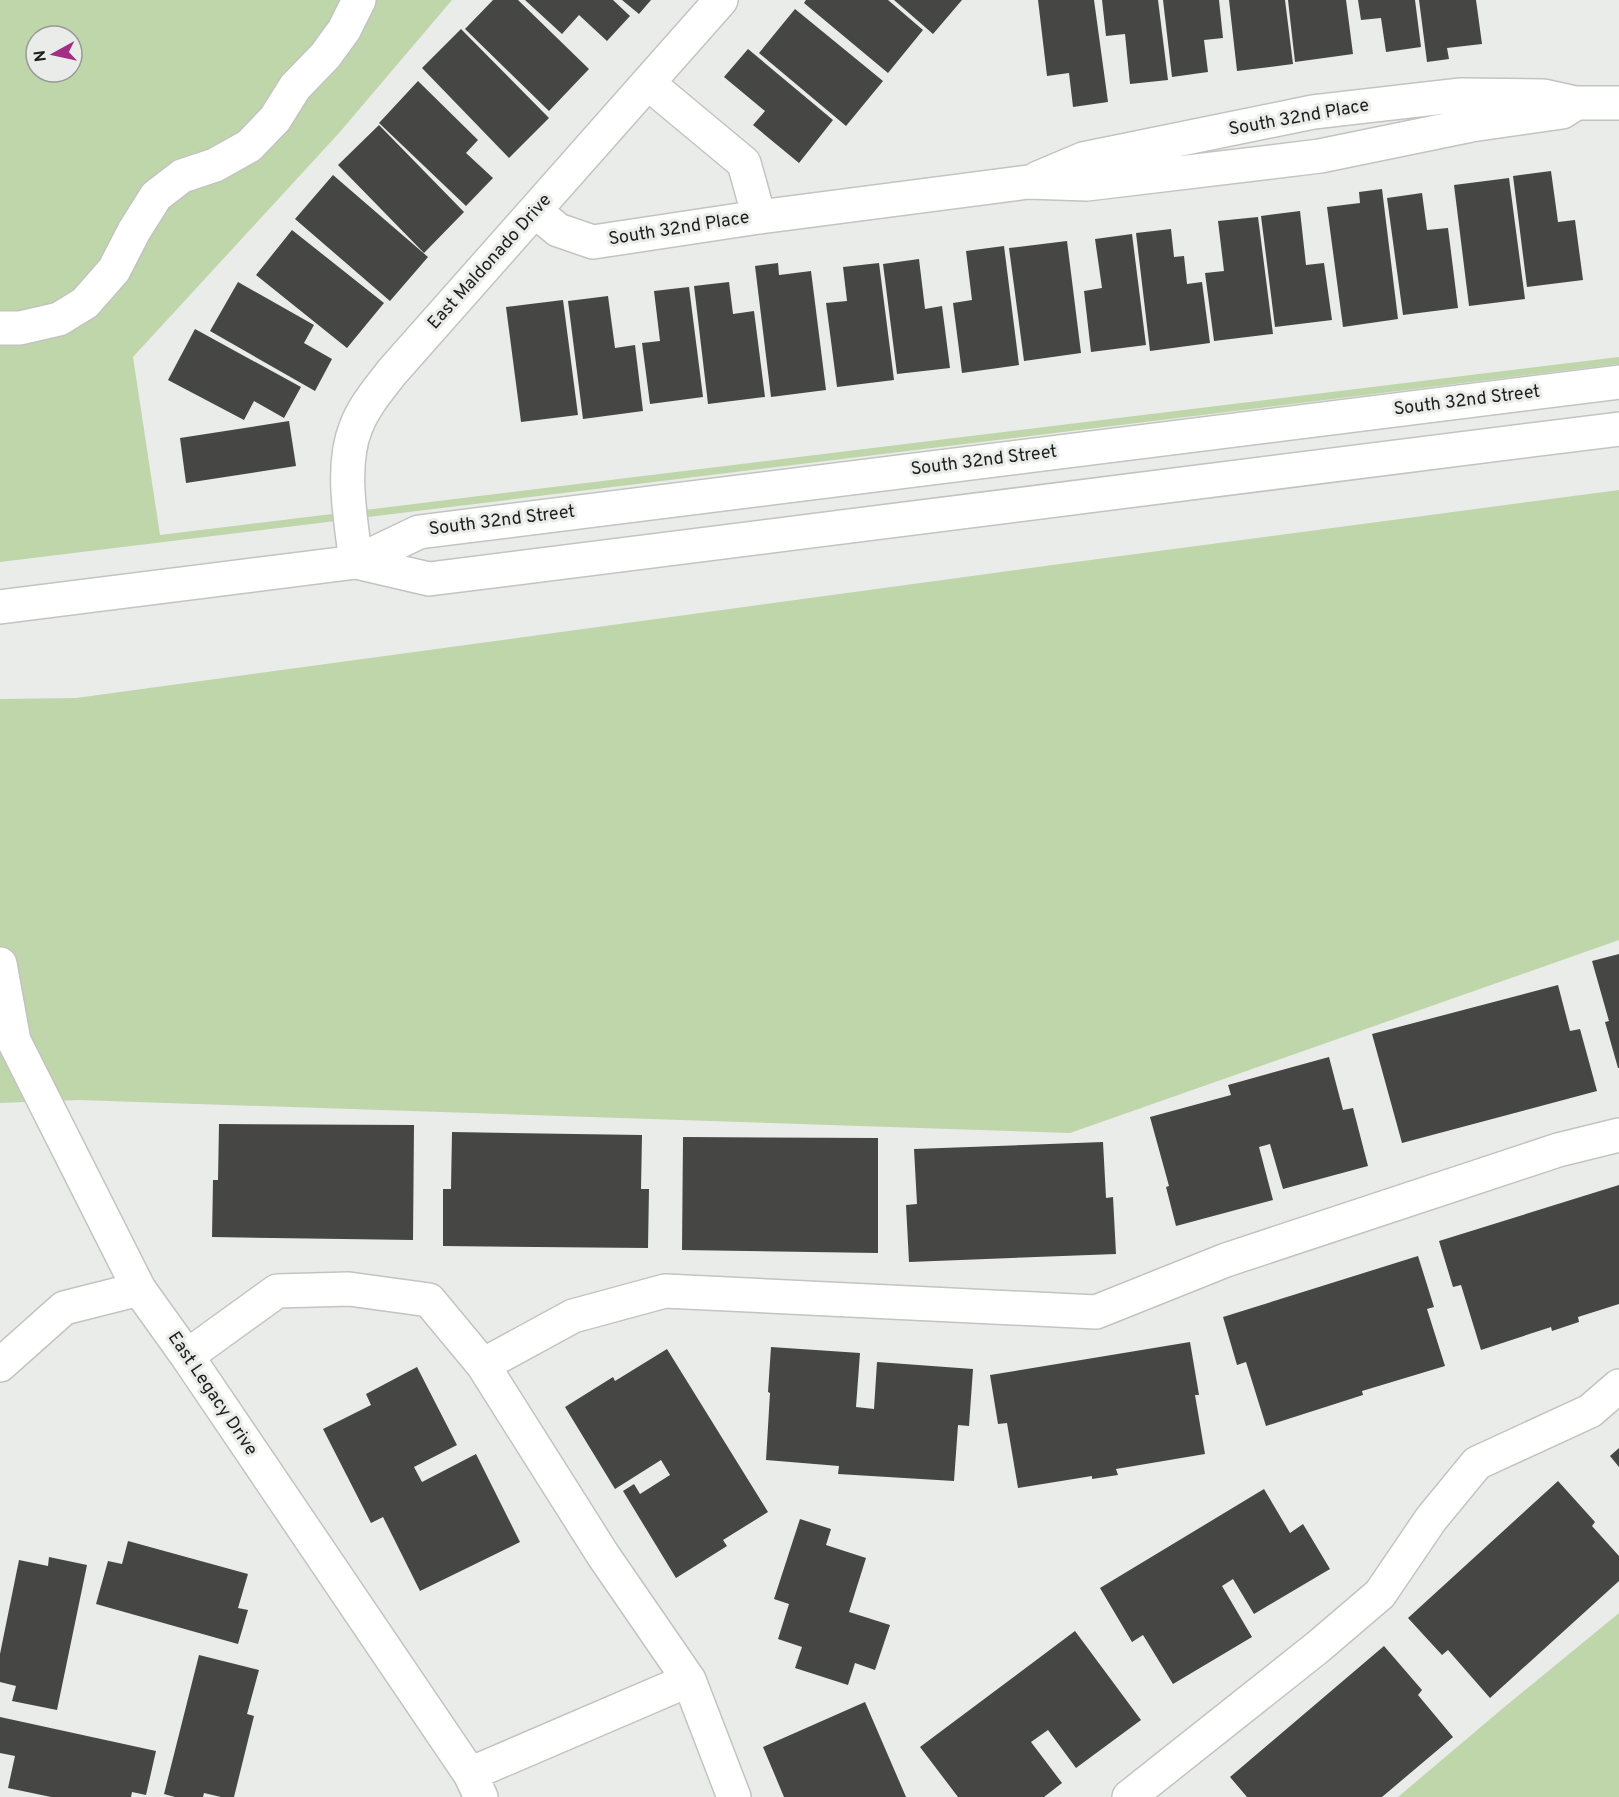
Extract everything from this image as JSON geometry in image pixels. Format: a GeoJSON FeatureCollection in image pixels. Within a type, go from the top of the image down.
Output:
{"type":"FeatureCollection","features":[{"type":"Feature","properties":{"kind":"street"},"geometry":{"type":"LineString","coordinates":[[0,328],[20,328],[58,319],[85,303],[114,270],[134,231],[156,196],[182,176],[215,165],[249,146],[275,119],[295,87],[325,56],[344,30],[359,0]]}},
{"type":"Feature","properties":{"kind":"street","name":"East Maldonado Drive"},"geometry":{"type":"LineString","coordinates":[[356,562],[348,463],[355,428],[370,400],[392,372],[722,0]]}},
{"type":"Feature","properties":{"kind":"street","name":"South 32nd Place"},"geometry":{"type":"LineString","coordinates":[[649,84],[744,162],[759,217]]}},
{"type":"Feature","properties":{"kind":"street","name":"South 32nd Place"},"geometry":{"type":"LineString","coordinates":[[1028,182],[1083,159],[1313,112],[1461,95],[1544,96],[1576,103],[1619,103]]}},
{"type":"Feature","properties":{"kind":"street","name":"South 32nd Place"},"geometry":{"type":"LineString","coordinates":[[535,211],[558,230],[593,242],[759,217],[1028,182],[1087,184],[1320,156],[1471,125],[1562,112],[1576,103]]}},
{"type":"Feature","properties":{"kind":"street","name":"South 32nd Street"},"geometry":{"type":"LineString","coordinates":[[0,607],[356,562],[419,532],[1619,382]]}},
{"type":"Feature","properties":{"kind":"street","name":"South 32nd Street"},"geometry":{"type":"LineString","coordinates":[[356,562],[429,579],[1619,429]]}},
{"type":"Feature","properties":{"kind":"street","name":"East Legacy Drive"},"geometry":{"type":"LineString","coordinates":[[0,964],[14,1041],[139,1289],[187,1356],[476,1786]]}},
{"type":"Feature","properties":{"kind":"street"},"geometry":{"type":"LineString","coordinates":[[483,1365],[573,1316],[665,1291],[1096,1312],[1226,1260],[1558,1149],[1619,1135]]}},
{"type":"Feature","properties":{"kind":"street"},"geometry":{"type":"LineString","coordinates":[[187,1356],[277,1291],[349,1288],[429,1300],[483,1365],[603,1555],[689,1680],[734,1797]]}},
{"type":"Feature","properties":{"kind":"street"},"geometry":{"type":"LineString","coordinates":[[0,1365],[64,1308],[139,1289]]}},
{"type":"Feature","properties":{"kind":"street"},"geometry":{"type":"LineString","coordinates":[[1129,1797],[1318,1647],[1380,1594],[1431,1519],[1477,1463],[1590,1411],[1619,1386]]}},
{"type":"Feature","properties":{"kind":"street"},"geometry":{"type":"LineString","coordinates":[[476,1786],[689,1680]]}},
{"type":"Feature","properties":{"kind":"green space"},"geometry":{"type":"Polygon","coordinates":[[[0,0],[452,0],[339,133],[133,357],[160,535],[1619,357],[1619,364],[0,562],[0,0]]]}},
{"type":"Feature","properties":{"kind":"green space"},"geometry":{"type":"Polygon","coordinates":[[[1619,490],[1619,940],[1070,1133],[78,1100],[0,1103],[0,699],[76,698],[1619,490]]]}},
{"type":"Feature","properties":{"kind":"green space"},"geometry":{"type":"Polygon","coordinates":[[[1619,1613],[1619,1797],[1398,1797],[1502,1709],[1619,1613]]]}},
{"type":"Feature","properties":{"kind":"building"},"geometry":{"type":"Polygon","coordinates":[[[493,0],[518,0],[589,69],[549,111],[465,29],[493,0]]]}},
{"type":"Feature","properties":{"kind":"building"},"geometry":{"type":"Polygon","coordinates":[[[525,0],[613,0],[630,16],[607,41],[579,15],[562,34],[525,0]]]}},
{"type":"Feature","properties":{"kind":"building"},"geometry":{"type":"Polygon","coordinates":[[[622,0],[651,0],[639,14],[622,0]]]}},
{"type":"Feature","properties":{"kind":"building"},"geometry":{"type":"Polygon","coordinates":[[[806,0],[888,0],[923,30],[888,73],[804,3],[806,0]]]}},
{"type":"Feature","properties":{"kind":"building"},"geometry":{"type":"Polygon","coordinates":[[[894,0],[962,0],[933,34],[894,0]]]}},
{"type":"Feature","properties":{"kind":"building"},"geometry":{"type":"Polygon","coordinates":[[[1038,0],[1094,0],[1108,102],[1073,107],[1069,73],[1047,76],[1038,0]]]}},
{"type":"Feature","properties":{"kind":"building"},"geometry":{"type":"Polygon","coordinates":[[[1102,0],[1158,0],[1168,80],[1130,84],[1125,34],[1106,36],[1102,0]]]}},
{"type":"Feature","properties":{"kind":"building"},"geometry":{"type":"Polygon","coordinates":[[[1163,0],[1219,0],[1223,38],[1204,40],[1208,72],[1172,77],[1163,0]]]}},
{"type":"Feature","properties":{"kind":"building"},"geometry":{"type":"Polygon","coordinates":[[[1229,0],[1285,0],[1293,64],[1237,71],[1229,0]]]}},
{"type":"Feature","properties":{"kind":"building"},"geometry":{"type":"Polygon","coordinates":[[[1288,0],[1346,0],[1353,54],[1295,62],[1288,0]]]}},
{"type":"Feature","properties":{"kind":"building"},"geometry":{"type":"Polygon","coordinates":[[[1358,0],[1415,0],[1421,47],[1386,52],[1381,18],[1361,20],[1358,0]]]}},
{"type":"Feature","properties":{"kind":"building"},"geometry":{"type":"Polygon","coordinates":[[[1419,0],[1476,0],[1482,44],[1447,48],[1449,59],[1427,62],[1419,0]]]}},
{"type":"Feature","properties":{"kind":"building"},"geometry":{"type":"Polygon","coordinates":[[[795,9],[883,81],[846,126],[759,53],[795,9]]]}},
{"type":"Feature","properties":{"kind":"building"},"geometry":{"type":"Polygon","coordinates":[[[461,29],[549,118],[509,158],[422,68],[461,29]]]}},
{"type":"Feature","properties":{"kind":"building"},"geometry":{"type":"Polygon","coordinates":[[[748,49],[833,120],[799,163],[753,125],[765,111],[724,77],[748,49]]]}},
{"type":"Feature","properties":{"kind":"building"},"geometry":{"type":"Polygon","coordinates":[[[418,81],[478,140],[466,153],[493,178],[466,206],[379,123],[418,81]]]}},
{"type":"Feature","properties":{"kind":"building"},"geometry":{"type":"Polygon","coordinates":[[[379,125],[464,212],[424,253],[338,165],[379,125]]]}},
{"type":"Feature","properties":{"kind":"building"},"geometry":{"type":"Polygon","coordinates":[[[1551,171],[1558,222],[1575,220],[1583,280],[1527,287],[1513,176],[1551,171]]]}},
{"type":"Feature","properties":{"kind":"building"},"geometry":{"type":"Polygon","coordinates":[[[333,175],[428,257],[390,301],[295,219],[333,175]]]}},
{"type":"Feature","properties":{"kind":"building"},"geometry":{"type":"Polygon","coordinates":[[[1509,178],[1525,299],[1469,306],[1454,185],[1509,178]]]}},
{"type":"Feature","properties":{"kind":"building"},"geometry":{"type":"Polygon","coordinates":[[[1382,189],[1398,319],[1343,327],[1327,207],[1360,203],[1359,192],[1382,189]]]}},
{"type":"Feature","properties":{"kind":"building"},"geometry":{"type":"Polygon","coordinates":[[[1422,193],[1427,230],[1448,228],[1458,308],[1403,315],[1387,198],[1422,193]]]}},
{"type":"Feature","properties":{"kind":"building"},"geometry":{"type":"Polygon","coordinates":[[[1300,211],[1306,265],[1324,263],[1332,320],[1275,327],[1261,216],[1300,211]]]}},
{"type":"Feature","properties":{"kind":"building"},"geometry":{"type":"Polygon","coordinates":[[[1258,217],[1273,334],[1214,341],[1205,273],[1224,271],[1218,221],[1258,217]]]}},
{"type":"Feature","properties":{"kind":"building"},"geometry":{"type":"Polygon","coordinates":[[[1171,229],[1174,257],[1184,256],[1187,284],[1202,282],[1210,343],[1150,351],[1136,233],[1171,229]]]}},
{"type":"Feature","properties":{"kind":"building"},"geometry":{"type":"Polygon","coordinates":[[[292,230],[384,303],[347,348],[256,275],[292,230]]]}},
{"type":"Feature","properties":{"kind":"building"},"geometry":{"type":"Polygon","coordinates":[[[1132,234],[1146,345],[1091,352],[1084,291],[1102,288],[1095,239],[1132,234]]]}},
{"type":"Feature","properties":{"kind":"building"},"geometry":{"type":"Polygon","coordinates":[[[1067,241],[1081,353],[1024,361],[1009,248],[1067,241]]]}},
{"type":"Feature","properties":{"kind":"building"},"geometry":{"type":"Polygon","coordinates":[[[1004,246],[1019,365],[962,373],[953,303],[972,300],[966,251],[1004,246]]]}},
{"type":"Feature","properties":{"kind":"building"},"geometry":{"type":"Polygon","coordinates":[[[919,259],[925,309],[942,306],[950,368],[897,374],[883,264],[919,259]]]}},
{"type":"Feature","properties":{"kind":"building"},"geometry":{"type":"Polygon","coordinates":[[[778,263],[779,275],[811,271],[826,390],[771,397],[755,266],[778,263]]]}},
{"type":"Feature","properties":{"kind":"building"},"geometry":{"type":"Polygon","coordinates":[[[879,263],[894,380],[837,387],[826,303],[847,301],[843,267],[879,263]]]}},
{"type":"Feature","properties":{"kind":"building"},"geometry":{"type":"Polygon","coordinates":[[[238,282],[314,325],[304,343],[332,359],[315,391],[210,331],[238,282]]]}},
{"type":"Feature","properties":{"kind":"building"},"geometry":{"type":"Polygon","coordinates":[[[729,282],[733,314],[754,311],[765,397],[708,404],[694,286],[729,282]]]}},
{"type":"Feature","properties":{"kind":"building"},"geometry":{"type":"Polygon","coordinates":[[[689,287],[703,397],[650,404],[642,343],[660,341],[654,291],[689,287]]]}},
{"type":"Feature","properties":{"kind":"building"},"geometry":{"type":"Polygon","coordinates":[[[608,296],[615,348],[635,345],[643,411],[583,419],[568,301],[608,296]]]}},
{"type":"Feature","properties":{"kind":"building"},"geometry":{"type":"Polygon","coordinates":[[[563,300],[578,415],[521,422],[506,307],[563,300]]]}},
{"type":"Feature","properties":{"kind":"building"},"geometry":{"type":"Polygon","coordinates":[[[195,329],[301,387],[284,418],[254,401],[244,420],[168,380],[195,329]]]}},
{"type":"Feature","properties":{"kind":"building"},"geometry":{"type":"Polygon","coordinates":[[[289,421],[296,466],[186,483],[180,438],[289,421]]]}},
{"type":"Feature","properties":{"kind":"building"},"geometry":{"type":"Polygon","coordinates":[[[1619,954],[1618,1068],[1605,1022],[1609,1021],[1592,961],[1619,954]]]}},
{"type":"Feature","properties":{"kind":"building"},"geometry":{"type":"Polygon","coordinates":[[[1558,985],[1570,1031],[1580,1029],[1597,1091],[1402,1143],[1372,1034],[1558,985]]]}},
{"type":"Feature","properties":{"kind":"building"},"geometry":{"type":"Polygon","coordinates":[[[1329,1057],[1343,1110],[1353,1108],[1368,1166],[1283,1189],[1270,1144],[1259,1147],[1273,1200],[1176,1226],[1166,1187],[1169,1186],[1150,1117],[1231,1095],[1228,1085],[1329,1057]]]}},
{"type":"Feature","properties":{"kind":"building"},"geometry":{"type":"Polygon","coordinates":[[[219,1124],[414,1125],[413,1240],[212,1237],[213,1180],[218,1180],[219,1124]]]}},
{"type":"Feature","properties":{"kind":"building"},"geometry":{"type":"Polygon","coordinates":[[[452,1132],[642,1135],[641,1189],[649,1189],[648,1248],[443,1246],[443,1189],[451,1189],[452,1132]]]}},
{"type":"Feature","properties":{"kind":"building"},"geometry":{"type":"Polygon","coordinates":[[[683,1137],[878,1138],[878,1253],[682,1250],[683,1137]]]}},
{"type":"Feature","properties":{"kind":"building"},"geometry":{"type":"Polygon","coordinates":[[[1103,1142],[1106,1198],[1113,1197],[1116,1254],[909,1262],[906,1205],[917,1204],[914,1149],[1103,1142]]]}},
{"type":"Feature","properties":{"kind":"building"},"geometry":{"type":"Polygon","coordinates":[[[1619,1185],[1619,1304],[1578,1317],[1579,1322],[1552,1331],[1551,1327],[1481,1350],[1461,1285],[1453,1287],[1439,1241],[1619,1185]]]}},
{"type":"Feature","properties":{"kind":"building"},"geometry":{"type":"Polygon","coordinates":[[[1418,1256],[1434,1307],[1427,1309],[1445,1366],[1362,1391],[1363,1395],[1266,1426],[1246,1362],[1237,1365],[1223,1317],[1418,1256]]]}},
{"type":"Feature","properties":{"kind":"building"},"geometry":{"type":"Polygon","coordinates":[[[1190,1342],[1199,1395],[1195,1395],[1205,1454],[1116,1469],[1118,1475],[1092,1479],[1092,1476],[1018,1488],[1007,1423],[998,1424],[990,1375],[1190,1342]]]}},
{"type":"Feature","properties":{"kind":"building"},"geometry":{"type":"Polygon","coordinates":[[[771,1347],[860,1353],[856,1407],[874,1409],[877,1362],[973,1369],[969,1426],[958,1425],[954,1481],[838,1474],[839,1466],[766,1460],[771,1347]]]}},
{"type":"Feature","properties":{"kind":"building"},"geometry":{"type":"Polygon","coordinates":[[[667,1349],[768,1512],[723,1540],[727,1546],[676,1578],[623,1491],[634,1484],[640,1494],[670,1475],[661,1460],[615,1489],[565,1407],[613,1377],[615,1381],[667,1349]]]}},
{"type":"Feature","properties":{"kind":"building"},"geometry":{"type":"Polygon","coordinates":[[[417,1367],[457,1445],[414,1467],[422,1482],[476,1454],[520,1542],[420,1591],[383,1517],[371,1523],[323,1429],[371,1405],[366,1394],[417,1367]]]}},
{"type":"Feature","properties":{"kind":"building"},"geometry":{"type":"Polygon","coordinates":[[[1619,1448],[1619,1467],[1610,1456],[1619,1448]]]}},
{"type":"Feature","properties":{"kind":"building"},"geometry":{"type":"Polygon","coordinates":[[[1558,1481],[1595,1522],[1592,1526],[1619,1556],[1619,1581],[1490,1698],[1448,1650],[1442,1655],[1408,1618],[1558,1481]]]}},
{"type":"Feature","properties":{"kind":"building"},"geometry":{"type":"Polygon","coordinates":[[[1264,1489],[1290,1533],[1303,1524],[1330,1569],[1254,1614],[1233,1579],[1222,1586],[1252,1637],[1173,1684],[1143,1635],[1132,1642],[1100,1588],[1264,1489]]]}},
{"type":"Feature","properties":{"kind":"building"},"geometry":{"type":"Polygon","coordinates":[[[800,1519],[831,1529],[826,1545],[866,1558],[849,1612],[890,1625],[875,1670],[855,1663],[848,1685],[795,1668],[802,1647],[778,1639],[789,1604],[774,1599],[800,1519]]]}},
{"type":"Feature","properties":{"kind":"building"},"geometry":{"type":"Polygon","coordinates":[[[128,1541],[248,1574],[238,1608],[248,1610],[238,1644],[96,1604],[108,1561],[122,1564],[128,1541]]]}},
{"type":"Feature","properties":{"kind":"building"},"geometry":{"type":"Polygon","coordinates":[[[49,1557],[87,1565],[57,1710],[12,1701],[16,1686],[0,1682],[0,1654],[19,1560],[48,1566],[49,1557]]]}},
{"type":"Feature","properties":{"kind":"building"},"geometry":{"type":"Polygon","coordinates":[[[1075,1631],[1141,1720],[1076,1768],[1048,1730],[1031,1742],[1062,1783],[1044,1797],[958,1797],[920,1747],[1075,1631]]]}},
{"type":"Feature","properties":{"kind":"building"},"geometry":{"type":"Polygon","coordinates":[[[1384,1646],[1422,1690],[1418,1695],[1453,1737],[1382,1797],[1247,1797],[1230,1777],[1384,1646]]]}},
{"type":"Feature","properties":{"kind":"building"},"geometry":{"type":"Polygon","coordinates":[[[199,1655],[259,1670],[247,1714],[254,1716],[234,1797],[204,1793],[203,1797],[175,1797],[164,1794],[199,1655]]]}},
{"type":"Feature","properties":{"kind":"building"},"geometry":{"type":"Polygon","coordinates":[[[865,1702],[906,1797],[784,1797],[763,1747],[865,1702]]]}},
{"type":"Feature","properties":{"kind":"building"},"geometry":{"type":"Polygon","coordinates":[[[0,1717],[156,1751],[146,1795],[132,1792],[131,1797],[51,1797],[8,1788],[15,1756],[0,1753],[0,1717]]]}}]}
